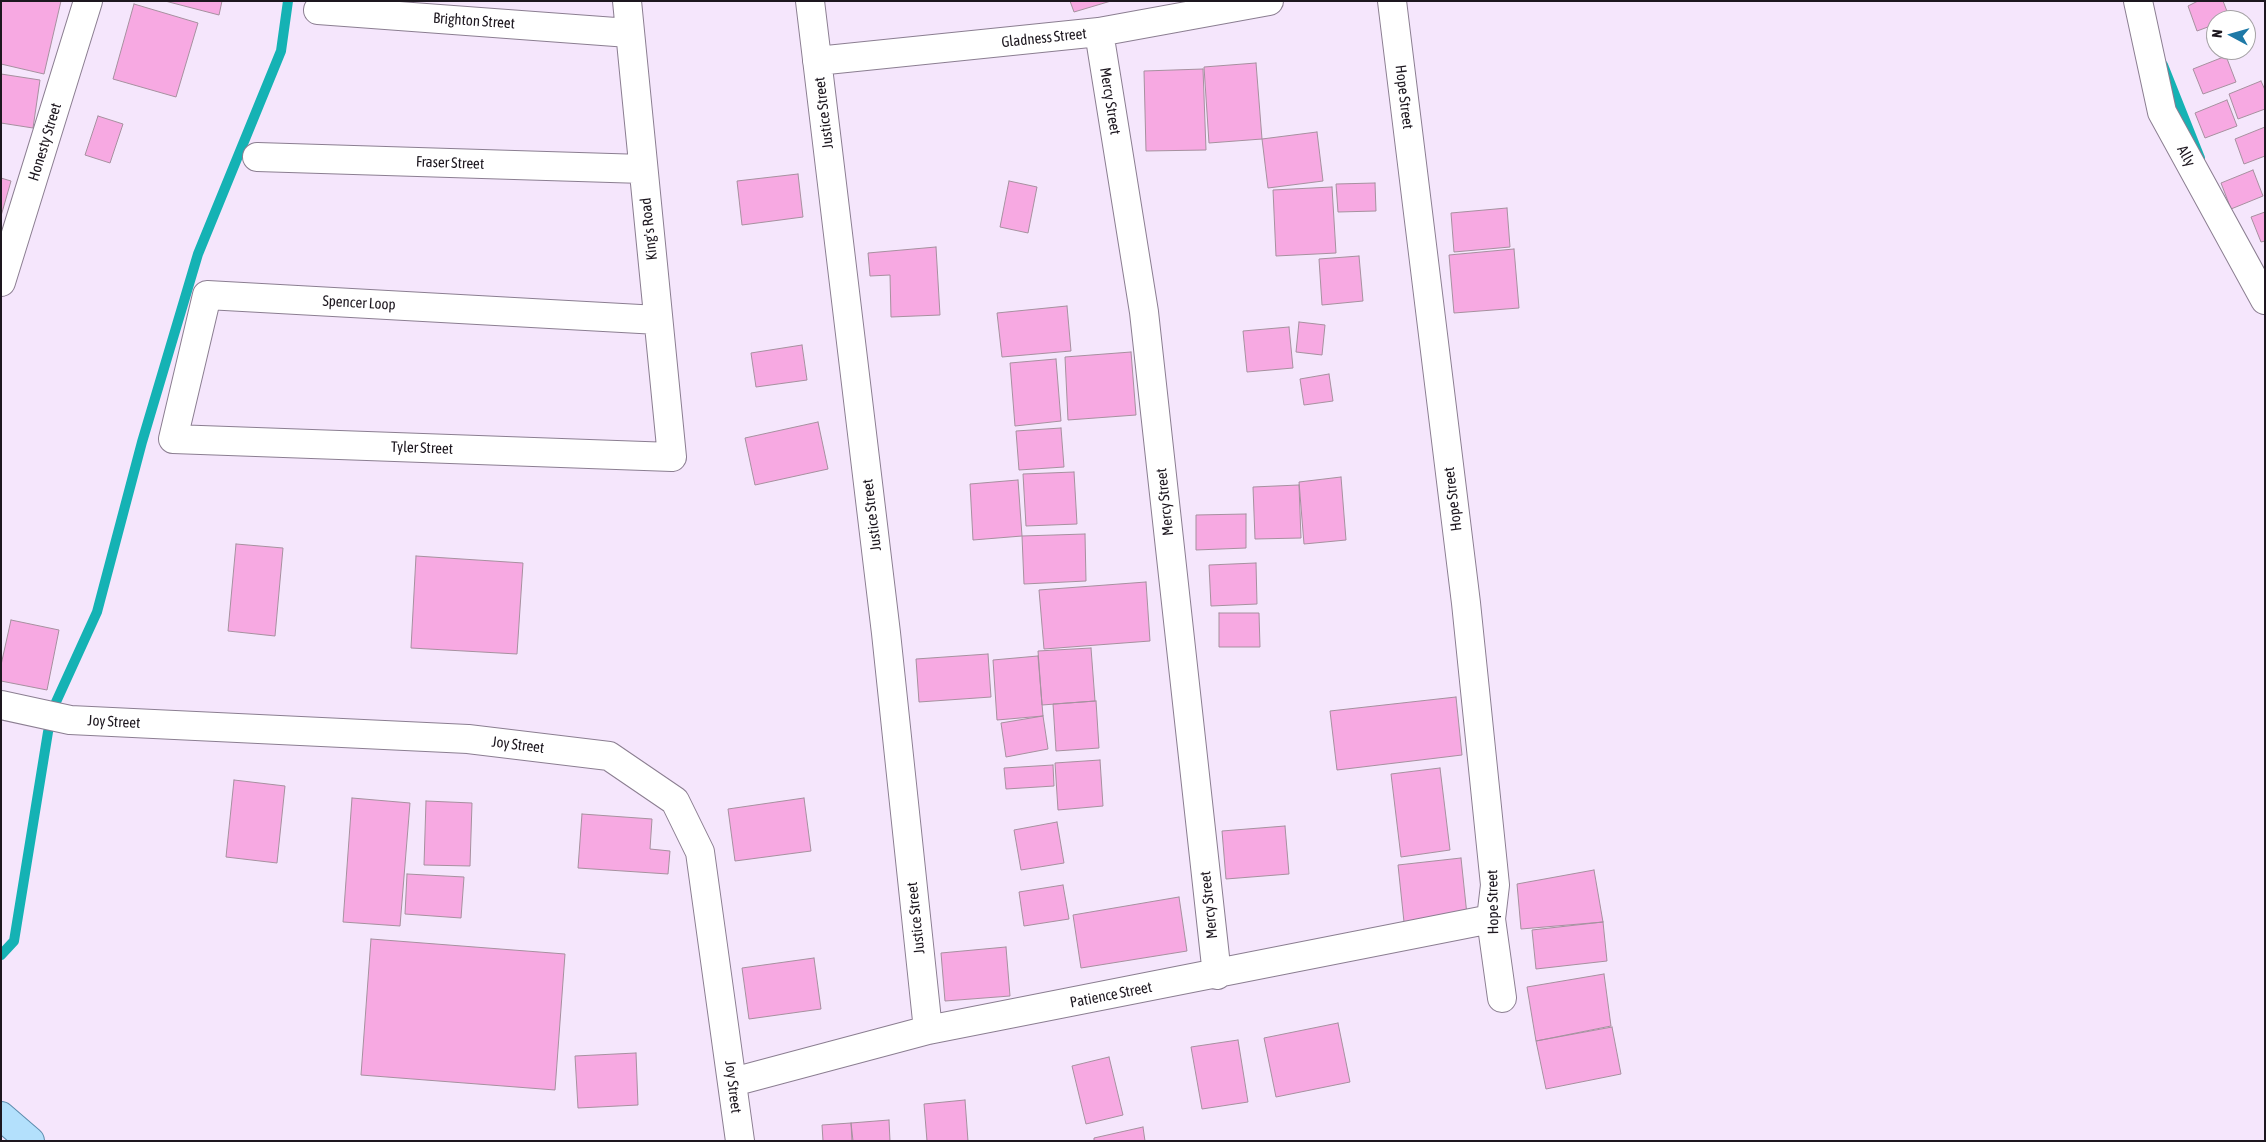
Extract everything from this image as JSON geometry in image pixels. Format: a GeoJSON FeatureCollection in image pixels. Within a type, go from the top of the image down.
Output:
{"type":"FeatureCollection","features":[{"type":"Feature","properties":{"kind":"main road"},"geometry":{"type":"LineString","coordinates":[[1,1116],[30,1141]]}},
{"type":"Feature","properties":{"kind":"street","name":"Honesty Street"},"geometry":{"type":"LineString","coordinates":[[1,282],[88,1]]}},
{"type":"Feature","properties":{"kind":"street","name":"King's Road"},"geometry":{"type":"LineString","coordinates":[[627,1],[672,457]]}},
{"type":"Feature","properties":{"kind":"street","name":"Justice Street"},"geometry":{"type":"LineString","coordinates":[[810,1],[885,623],[928,1030]]}},
{"type":"Feature","properties":{"kind":"street","name":"Gladness Street"},"geometry":{"type":"LineString","coordinates":[[817,61],[1099,32],[1270,1]]}},
{"type":"Feature","properties":{"kind":"street","name":"Hope Street"},"geometry":{"type":"LineString","coordinates":[[1392,1],[1466,603],[1495,885],[1491,919],[1502,998]]}},
{"type":"Feature","properties":{"kind":"street","name":"Ally"},"geometry":{"type":"LineString","coordinates":[[2138,1],[2162,112],[2265,300]]}},
{"type":"Feature","properties":{"kind":"street","name":"Brighton Street"},"geometry":{"type":"LineString","coordinates":[[318,10],[629,33]]}},
{"type":"Feature","properties":{"kind":"street","name":"Mercy Street"},"geometry":{"type":"LineString","coordinates":[[1099,32],[1144,312],[1217,975]]}},
{"type":"Feature","properties":{"kind":"street","name":"Fraser Street"},"geometry":{"type":"LineString","coordinates":[[256,157],[643,169]]}},
{"type":"Feature","properties":{"kind":"street","name":"Spencer Loop"},"geometry":{"type":"LineString","coordinates":[[172,438],[208,295],[658,320]]}},
{"type":"Feature","properties":{"kind":"street","name":"Tyler Street"},"geometry":{"type":"LineString","coordinates":[[172,438],[672,457]]}},
{"type":"Feature","properties":{"kind":"street","name":"Joy Street"},"geometry":{"type":"LineString","coordinates":[[1,705],[70,720],[468,739],[609,756],[675,801],[700,852],[740,1141]]}},
{"type":"Feature","properties":{"kind":"street","name":"Patience Street"},"geometry":{"type":"LineString","coordinates":[[733,1082],[928,1030],[1217,975],[1491,919]]}},
{"type":"Feature","properties":{"kind":"building"},"geometry":{"type":"Polygon","coordinates":[[[1,1],[61,1],[44,74],[1,64],[1,1]]]}},
{"type":"Feature","properties":{"kind":"building"},"geometry":{"type":"Polygon","coordinates":[[[165,1],[222,1],[219,15],[165,1]]]}},
{"type":"Feature","properties":{"kind":"building"},"geometry":{"type":"Polygon","coordinates":[[[1070,1],[1111,1],[1074,12],[1070,1]]]}},
{"type":"Feature","properties":{"kind":"building"},"geometry":{"type":"Polygon","coordinates":[[[2198,1],[2223,1],[2226,10],[2206,10],[2206,28],[2197,31],[2188,6],[2198,1]]]}},
{"type":"Feature","properties":{"kind":"building"},"geometry":{"type":"Polygon","coordinates":[[[134,4],[198,23],[176,97],[113,79],[134,4]]]}},
{"type":"Feature","properties":{"kind":"building"},"geometry":{"type":"Polygon","coordinates":[[[2216,60],[2228,60],[2236,82],[2203,94],[2193,69],[2216,60]]]}},
{"type":"Feature","properties":{"kind":"building"},"geometry":{"type":"Polygon","coordinates":[[[1256,63],[1262,139],[1209,143],[1204,67],[1256,63]]]}},
{"type":"Feature","properties":{"kind":"building"},"geometry":{"type":"Polygon","coordinates":[[[1203,69],[1206,150],[1146,151],[1144,71],[1203,69]]]}},
{"type":"Feature","properties":{"kind":"building"},"geometry":{"type":"Polygon","coordinates":[[[1,74],[40,80],[33,128],[1,123],[1,74]]]}},
{"type":"Feature","properties":{"kind":"building"},"geometry":{"type":"Polygon","coordinates":[[[2261,81],[2265,90],[2265,109],[2238,119],[2229,94],[2261,81]]]}},
{"type":"Feature","properties":{"kind":"building"},"geometry":{"type":"Polygon","coordinates":[[[2227,100],[2237,126],[2205,138],[2195,113],[2227,100]]]}},
{"type":"Feature","properties":{"kind":"building"},"geometry":{"type":"Polygon","coordinates":[[[98,116],[123,124],[110,163],[85,155],[98,116]]]}},
{"type":"Feature","properties":{"kind":"building"},"geometry":{"type":"Polygon","coordinates":[[[2265,127],[2265,156],[2244,164],[2235,139],[2265,127]]]}},
{"type":"Feature","properties":{"kind":"building"},"geometry":{"type":"Polygon","coordinates":[[[1317,132],[1323,181],[1268,188],[1262,139],[1317,132]]]}},
{"type":"Feature","properties":{"kind":"building"},"geometry":{"type":"Polygon","coordinates":[[[2253,170],[2263,196],[2231,209],[2221,183],[2253,170]]]}},
{"type":"Feature","properties":{"kind":"building"},"geometry":{"type":"Polygon","coordinates":[[[798,174],[803,217],[742,225],[737,181],[798,174]]]}},
{"type":"Feature","properties":{"kind":"building"},"geometry":{"type":"Polygon","coordinates":[[[1,178],[11,181],[1,216],[1,178]]]}},
{"type":"Feature","properties":{"kind":"building"},"geometry":{"type":"Polygon","coordinates":[[[1009,181],[1037,187],[1028,233],[1000,227],[1009,181]]]}},
{"type":"Feature","properties":{"kind":"building"},"geometry":{"type":"Polygon","coordinates":[[[1375,183],[1376,211],[1338,212],[1336,184],[1375,183]]]}},
{"type":"Feature","properties":{"kind":"building"},"geometry":{"type":"Polygon","coordinates":[[[1332,187],[1336,253],[1276,256],[1273,190],[1332,187]]]}},
{"type":"Feature","properties":{"kind":"building"},"geometry":{"type":"Polygon","coordinates":[[[1507,208],[1510,247],[1454,252],[1451,213],[1507,208]]]}},
{"type":"Feature","properties":{"kind":"building"},"geometry":{"type":"Polygon","coordinates":[[[2265,212],[2265,241],[2261,242],[2251,217],[2265,212]]]}},
{"type":"Feature","properties":{"kind":"building"},"geometry":{"type":"Polygon","coordinates":[[[936,247],[940,315],[891,317],[890,275],[870,276],[868,253],[936,247]]]}},
{"type":"Feature","properties":{"kind":"building"},"geometry":{"type":"Polygon","coordinates":[[[1514,249],[1519,308],[1454,313],[1449,255],[1514,249]]]}},
{"type":"Feature","properties":{"kind":"building"},"geometry":{"type":"Polygon","coordinates":[[[1359,256],[1363,301],[1322,305],[1319,259],[1359,256]]]}},
{"type":"Feature","properties":{"kind":"building"},"geometry":{"type":"Polygon","coordinates":[[[1067,306],[1071,351],[1002,357],[997,313],[1067,306]]]}},
{"type":"Feature","properties":{"kind":"building"},"geometry":{"type":"Polygon","coordinates":[[[1299,322],[1325,325],[1322,355],[1296,352],[1299,322]]]}},
{"type":"Feature","properties":{"kind":"building"},"geometry":{"type":"Polygon","coordinates":[[[1289,327],[1293,368],[1247,372],[1243,331],[1289,327]]]}},
{"type":"Feature","properties":{"kind":"building"},"geometry":{"type":"Polygon","coordinates":[[[802,345],[807,380],[756,387],[751,353],[802,345]]]}},
{"type":"Feature","properties":{"kind":"building"},"geometry":{"type":"Polygon","coordinates":[[[1131,352],[1136,415],[1068,420],[1065,357],[1131,352]]]}},
{"type":"Feature","properties":{"kind":"building"},"geometry":{"type":"Polygon","coordinates":[[[1056,359],[1061,421],[1015,426],[1010,363],[1056,359]]]}},
{"type":"Feature","properties":{"kind":"building"},"geometry":{"type":"Polygon","coordinates":[[[1329,374],[1333,401],[1304,405],[1300,379],[1329,374]]]}},
{"type":"Feature","properties":{"kind":"building"},"geometry":{"type":"Polygon","coordinates":[[[818,422],[828,469],[755,485],[745,438],[818,422]]]}},
{"type":"Feature","properties":{"kind":"building"},"geometry":{"type":"Polygon","coordinates":[[[1061,428],[1064,467],[1019,470],[1016,431],[1061,428]]]}},
{"type":"Feature","properties":{"kind":"building"},"geometry":{"type":"Polygon","coordinates":[[[1074,472],[1077,524],[1026,526],[1023,474],[1074,472]]]}},
{"type":"Feature","properties":{"kind":"building"},"geometry":{"type":"Polygon","coordinates":[[[1341,477],[1346,540],[1304,544],[1299,482],[1341,477]]]}},
{"type":"Feature","properties":{"kind":"building"},"geometry":{"type":"Polygon","coordinates":[[[1018,480],[1022,536],[973,540],[970,484],[1018,480]]]}},
{"type":"Feature","properties":{"kind":"building"},"geometry":{"type":"Polygon","coordinates":[[[1299,485],[1301,538],[1255,539],[1253,487],[1299,485]]]}},
{"type":"Feature","properties":{"kind":"building"},"geometry":{"type":"Polygon","coordinates":[[[1246,514],[1246,548],[1196,550],[1196,515],[1246,514]]]}},
{"type":"Feature","properties":{"kind":"building"},"geometry":{"type":"Polygon","coordinates":[[[1085,534],[1086,581],[1024,584],[1022,536],[1085,534]]]}},
{"type":"Feature","properties":{"kind":"building"},"geometry":{"type":"Polygon","coordinates":[[[236,544],[283,548],[275,636],[228,631],[236,544]]]}},
{"type":"Feature","properties":{"kind":"building"},"geometry":{"type":"Polygon","coordinates":[[[416,556],[523,563],[517,654],[411,648],[416,556]]]}},
{"type":"Feature","properties":{"kind":"building"},"geometry":{"type":"Polygon","coordinates":[[[1256,563],[1257,604],[1211,606],[1209,565],[1256,563]]]}},
{"type":"Feature","properties":{"kind":"building"},"geometry":{"type":"Polygon","coordinates":[[[1146,582],[1150,641],[1044,649],[1039,590],[1146,582]]]}},
{"type":"Feature","properties":{"kind":"building"},"geometry":{"type":"Polygon","coordinates":[[[1219,613],[1259,613],[1260,647],[1219,647],[1219,613]]]}},
{"type":"Feature","properties":{"kind":"building"},"geometry":{"type":"Polygon","coordinates":[[[11,620],[59,630],[47,690],[1,681],[1,665],[11,620]]]}},
{"type":"Feature","properties":{"kind":"building"},"geometry":{"type":"Polygon","coordinates":[[[1091,648],[1095,701],[1042,705],[1038,651],[1091,648]]]}},
{"type":"Feature","properties":{"kind":"building"},"geometry":{"type":"Polygon","coordinates":[[[988,654],[991,697],[919,702],[916,659],[988,654]]]}},
{"type":"Feature","properties":{"kind":"building"},"geometry":{"type":"Polygon","coordinates":[[[1038,656],[1043,716],[997,720],[993,660],[1038,656]]]}},
{"type":"Feature","properties":{"kind":"building"},"geometry":{"type":"Polygon","coordinates":[[[1456,697],[1462,755],[1337,770],[1330,711],[1456,697]]]}},
{"type":"Feature","properties":{"kind":"building"},"geometry":{"type":"Polygon","coordinates":[[[1096,701],[1099,748],[1056,751],[1053,704],[1096,701]]]}},
{"type":"Feature","properties":{"kind":"building"},"geometry":{"type":"Polygon","coordinates":[[[1043,716],[1048,749],[1006,757],[1001,723],[1043,716]]]}},
{"type":"Feature","properties":{"kind":"building"},"geometry":{"type":"Polygon","coordinates":[[[1100,760],[1103,806],[1058,810],[1055,763],[1100,760]]]}},
{"type":"Feature","properties":{"kind":"building"},"geometry":{"type":"Polygon","coordinates":[[[1053,765],[1054,786],[1006,789],[1004,768],[1053,765]]]}},
{"type":"Feature","properties":{"kind":"building"},"geometry":{"type":"Polygon","coordinates":[[[1440,768],[1450,850],[1401,857],[1391,774],[1440,768]]]}},
{"type":"Feature","properties":{"kind":"building"},"geometry":{"type":"Polygon","coordinates":[[[234,780],[285,786],[277,863],[226,857],[234,780]]]}},
{"type":"Feature","properties":{"kind":"building"},"geometry":{"type":"Polygon","coordinates":[[[352,798],[410,803],[400,926],[343,922],[352,798]]]}},
{"type":"Feature","properties":{"kind":"building"},"geometry":{"type":"Polygon","coordinates":[[[804,798],[811,851],[735,861],[728,809],[804,798]]]}},
{"type":"Feature","properties":{"kind":"building"},"geometry":{"type":"Polygon","coordinates":[[[426,801],[472,803],[470,866],[424,865],[426,801]]]}},
{"type":"Feature","properties":{"kind":"building"},"geometry":{"type":"Polygon","coordinates":[[[582,814],[652,819],[650,849],[670,851],[668,874],[578,868],[582,814]]]}},
{"type":"Feature","properties":{"kind":"building"},"geometry":{"type":"Polygon","coordinates":[[[1057,822],[1064,863],[1021,870],[1014,830],[1057,822]]]}},
{"type":"Feature","properties":{"kind":"building"},"geometry":{"type":"Polygon","coordinates":[[[1285,826],[1289,874],[1226,879],[1222,831],[1285,826]]]}},
{"type":"Feature","properties":{"kind":"building"},"geometry":{"type":"Polygon","coordinates":[[[1461,858],[1467,915],[1404,922],[1398,865],[1461,858]]]}},
{"type":"Feature","properties":{"kind":"building"},"geometry":{"type":"Polygon","coordinates":[[[1594,870],[1603,922],[1521,929],[1517,884],[1594,870]]]}},
{"type":"Feature","properties":{"kind":"building"},"geometry":{"type":"Polygon","coordinates":[[[407,874],[464,877],[461,918],[405,914],[407,874]]]}},
{"type":"Feature","properties":{"kind":"building"},"geometry":{"type":"Polygon","coordinates":[[[1063,885],[1069,919],[1024,926],[1019,892],[1063,885]]]}},
{"type":"Feature","properties":{"kind":"building"},"geometry":{"type":"Polygon","coordinates":[[[1179,897],[1187,951],[1081,968],[1073,915],[1179,897]]]}},
{"type":"Feature","properties":{"kind":"building"},"geometry":{"type":"Polygon","coordinates":[[[1603,922],[1607,961],[1536,969],[1532,930],[1603,922]]]}},
{"type":"Feature","properties":{"kind":"building"},"geometry":{"type":"Polygon","coordinates":[[[371,939],[565,954],[555,1090],[361,1075],[371,939]]]}},
{"type":"Feature","properties":{"kind":"building"},"geometry":{"type":"Polygon","coordinates":[[[1006,947],[1010,996],[945,1001],[941,953],[1006,947]]]}},
{"type":"Feature","properties":{"kind":"building"},"geometry":{"type":"Polygon","coordinates":[[[814,958],[821,1009],[749,1019],[742,968],[814,958]]]}},
{"type":"Feature","properties":{"kind":"building"},"geometry":{"type":"Polygon","coordinates":[[[1604,974],[1611,1026],[1536,1041],[1527,987],[1604,974]]]}},
{"type":"Feature","properties":{"kind":"building"},"geometry":{"type":"Polygon","coordinates":[[[1338,1023],[1350,1082],[1276,1097],[1264,1038],[1338,1023]]]}},
{"type":"Feature","properties":{"kind":"building"},"geometry":{"type":"Polygon","coordinates":[[[1612,1027],[1621,1074],[1546,1089],[1536,1041],[1612,1027]]]}},
{"type":"Feature","properties":{"kind":"building"},"geometry":{"type":"Polygon","coordinates":[[[1238,1040],[1248,1102],[1202,1109],[1191,1047],[1238,1040]]]}},
{"type":"Feature","properties":{"kind":"building"},"geometry":{"type":"Polygon","coordinates":[[[636,1053],[638,1105],[578,1108],[575,1056],[636,1053]]]}},
{"type":"Feature","properties":{"kind":"building"},"geometry":{"type":"Polygon","coordinates":[[[1109,1057],[1123,1115],[1086,1124],[1072,1066],[1109,1057]]]}},
{"type":"Feature","properties":{"kind":"building"},"geometry":{"type":"Polygon","coordinates":[[[965,1100],[968,1141],[927,1141],[924,1104],[965,1100]]]}},
{"type":"Feature","properties":{"kind":"building"},"geometry":{"type":"Polygon","coordinates":[[[889,1120],[890,1141],[853,1141],[851,1123],[889,1120]]]}},
{"type":"Feature","properties":{"kind":"building"},"geometry":{"type":"Polygon","coordinates":[[[851,1123],[852,1141],[823,1141],[822,1125],[851,1123]]]}},
{"type":"Feature","properties":{"kind":"building"},"geometry":{"type":"Polygon","coordinates":[[[1143,1127],[1145,1141],[1094,1141],[1094,1138],[1143,1127]]]}},
{"type":"Feature","properties":{"kind":"waterway"},"geometry":{"type":"LineString","coordinates":[[1,955],[14,941],[48,732],[56,702],[97,612],[142,442],[198,254],[281,51],[288,1]]}},
{"type":"Feature","properties":{"kind":"waterway"},"geometry":{"type":"LineString","coordinates":[[2163,65],[2200,158]]}}]}
